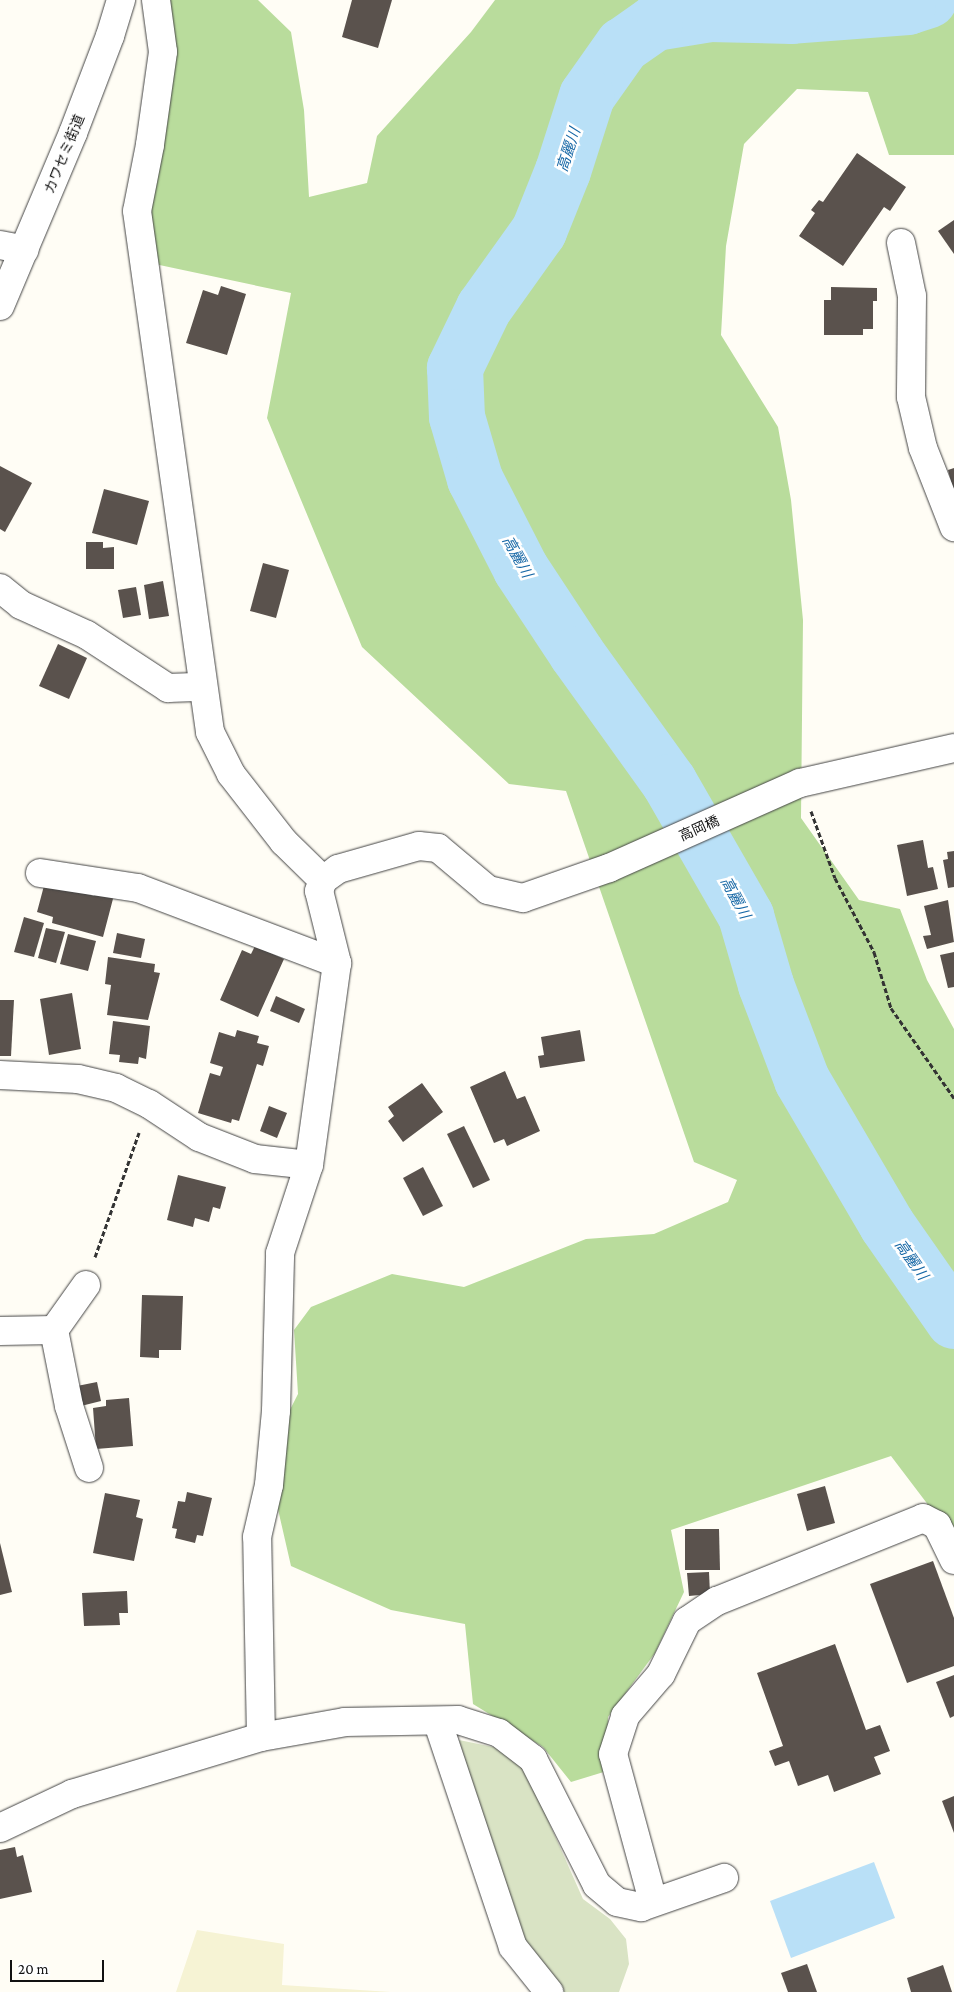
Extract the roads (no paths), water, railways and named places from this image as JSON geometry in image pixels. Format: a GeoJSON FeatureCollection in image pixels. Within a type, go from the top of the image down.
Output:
{"type":"FeatureCollection","features":[{"type":"Feature","properties":{"kind":"street","name":"カワセミ街道"},"geometry":{"type":"LineString","coordinates":[[0,306],[13,248],[110,36],[121,0]]}},
{"type":"Feature","properties":{"kind":"street"},"geometry":{"type":"LineString","coordinates":[[156,0],[163,52],[150,145],[137,211],[202,686],[210,732],[230,774],[284,842],[323,880],[319,891],[337,963],[310,1165],[280,1253],[276,1411],[269,1485],[257,1537],[261,1738]]}},
{"type":"Feature","properties":{"kind":"street"},"geometry":{"type":"LineString","coordinates":[[901,243],[912,296],[911,397],[923,448],[954,527]]}},
{"type":"Feature","properties":{"kind":"street"},"geometry":{"type":"LineString","coordinates":[[0,588],[21,605],[87,635],[168,688],[202,686]]}},
{"type":"Feature","properties":{"kind":"street","name":"高岡橋"},"geometry":{"type":"LineString","coordinates":[[323,880],[338,869],[419,846],[438,848],[488,890],[507,897],[523,898],[609,868],[794,785],[954,748]]}},
{"type":"Feature","properties":{"kind":"street"},"geometry":{"type":"LineString","coordinates":[[40,874],[138,888],[337,963]]}},
{"type":"Feature","properties":{"kind":"street"},"geometry":{"type":"LineString","coordinates":[[0,1075],[14,1073],[78,1079],[116,1088],[149,1104],[199,1137],[255,1159],[310,1165]]}},
{"type":"Feature","properties":{"kind":"street"},"geometry":{"type":"LineString","coordinates":[[86,1285],[54,1330],[69,1406],[89,1468]]}},
{"type":"Feature","properties":{"kind":"street"},"geometry":{"type":"LineString","coordinates":[[0,1332],[54,1330]]}},
{"type":"Feature","properties":{"kind":"street"},"geometry":{"type":"LineString","coordinates":[[653,1901],[613,1754],[625,1716],[661,1674],[687,1621],[717,1602],[923,1518],[937,1525],[954,1560]]}},
{"type":"Feature","properties":{"kind":"street"},"geometry":{"type":"LineString","coordinates":[[0,1828],[72,1794],[261,1738],[346,1722],[438,1723],[458,1720],[499,1734],[533,1759],[597,1885],[617,1902],[640,1907],[724,1878]]}},
{"type":"Feature","properties":{"kind":"street"},"geometry":{"type":"LineString","coordinates":[[438,1723],[513,1947],[549,1992]]}},
{"type":"Feature","properties":{"kind":"water"},"geometry":{"type":"Polygon","coordinates":[[[874,1862],[895,1918],[791,1958],[770,1901],[874,1862]]]}},
{"type":"Feature","properties":{"kind":"waterway","name":"高麗川"},"geometry":{"type":"LineString","coordinates":[[929,0],[908,7],[792,16],[710,14],[655,23],[623,45],[587,96],[563,171],[539,231],[484,308],[455,368],[457,417],[475,479],[521,569],[577,654],[669,782],[746,916],[766,985],[802,1080],[887,1225],[954,1321]]}}]}
